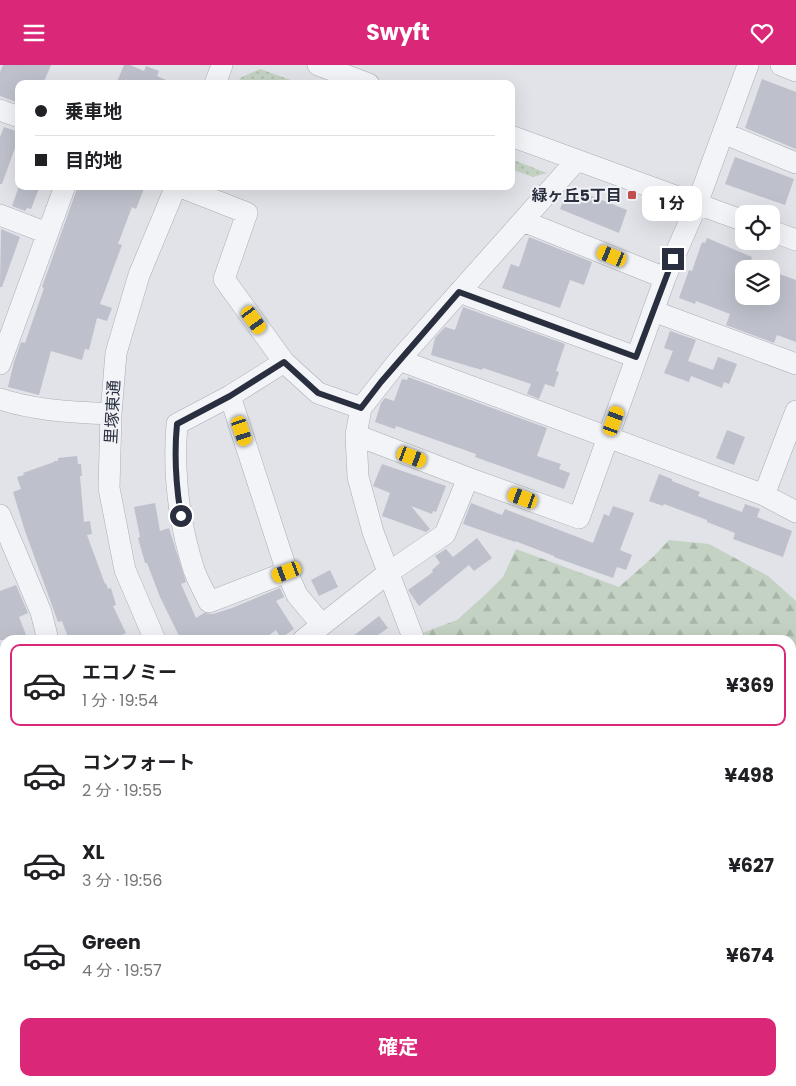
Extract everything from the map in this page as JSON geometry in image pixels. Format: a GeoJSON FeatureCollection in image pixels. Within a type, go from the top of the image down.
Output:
{"type":"FeatureCollection","features":[{"type":"Feature","properties":{"kind":"street"},"geometry":{"type":"LineString","coordinates":[[216,80],[222,65]]}},
{"type":"Feature","properties":{"kind":"street"},"geometry":{"type":"LineString","coordinates":[[318,65],[358,80]]}},
{"type":"Feature","properties":{"kind":"street"},"geometry":{"type":"LineString","coordinates":[[356,435],[578,518],[665,277],[697,205],[748,65]]}},
{"type":"Feature","properties":{"kind":"street"},"geometry":{"type":"LineString","coordinates":[[782,65],[796,71]]}},
{"type":"Feature","properties":{"kind":"street"},"geometry":{"type":"LineString","coordinates":[[0,110],[15,116]]}},
{"type":"Feature","properties":{"kind":"street"},"geometry":{"type":"LineString","coordinates":[[723,133],[796,163]]}},
{"type":"Feature","properties":{"kind":"street"},"geometry":{"type":"LineString","coordinates":[[515,138],[735,218]]}},
{"type":"Feature","properties":{"kind":"street"},"geometry":{"type":"LineString","coordinates":[[412,635],[373,532],[358,477],[356,435],[361,408],[399,360],[576,161]]}},
{"type":"Feature","properties":{"kind":"street"},"geometry":{"type":"LineString","coordinates":[[0,364],[9,312],[47,233],[63,190]]}},
{"type":"Feature","properties":{"kind":"street","name":"里塚東通"},"geometry":{"type":"LineString","coordinates":[[153,635],[125,570],[109,489],[111,414],[116,353],[139,275],[175,190]]}},
{"type":"Feature","properties":{"kind":"street"},"geometry":{"type":"LineString","coordinates":[[187,190],[247,213],[224,279],[284,362],[318,393],[361,408]]}},
{"type":"Feature","properties":{"kind":"street"},"geometry":{"type":"LineString","coordinates":[[0,215],[47,233]]}},
{"type":"Feature","properties":{"kind":"street"},"geometry":{"type":"LineString","coordinates":[[523,221],[665,277]]}},
{"type":"Feature","properties":{"kind":"street"},"geometry":{"type":"LineString","coordinates":[[780,234],[796,240]]}},
{"type":"Feature","properties":{"kind":"street"},"geometry":{"type":"LineString","coordinates":[[459,292],[636,357]]}},
{"type":"Feature","properties":{"kind":"street"},"geometry":{"type":"LineString","coordinates":[[653,311],[796,365]]}},
{"type":"Feature","properties":{"kind":"street"},"geometry":{"type":"LineString","coordinates":[[399,360],[764,495],[796,512]]}},
{"type":"Feature","properties":{"kind":"street"},"geometry":{"type":"LineString","coordinates":[[284,362],[230,396],[177,424],[176,486],[184,532],[195,571],[209,601],[287,572]]}},
{"type":"Feature","properties":{"kind":"street"},"geometry":{"type":"LineString","coordinates":[[230,396],[296,595],[322,625]]}},
{"type":"Feature","properties":{"kind":"street"},"geometry":{"type":"LineString","coordinates":[[0,399],[20,406],[48,411],[111,414]]}},
{"type":"Feature","properties":{"kind":"street"},"geometry":{"type":"LineString","coordinates":[[764,495],[796,411]]}},
{"type":"Feature","properties":{"kind":"street"},"geometry":{"type":"LineString","coordinates":[[309,635],[388,573],[445,534],[468,478]]}},
{"type":"Feature","properties":{"kind":"street"},"geometry":{"type":"LineString","coordinates":[[0,515],[41,612],[47,635]]}},
{"type":"Feature","properties":{"kind":"green space"},"geometry":{"type":"Polygon","coordinates":[[[260,69],[291,80],[239,80],[260,69]]]}},
{"type":"Feature","properties":{"kind":"green space"},"geometry":{"type":"Polygon","coordinates":[[[515,161],[547,173],[533,177],[515,170],[515,161]]]}},
{"type":"Feature","properties":{"kind":"green space"},"geometry":{"type":"Polygon","coordinates":[[[669,540],[709,544],[768,576],[796,601],[796,635],[417,635],[457,620],[503,577],[516,549],[619,587],[669,540]]]}},
{"type":"Feature","properties":{"kind":"building"},"geometry":{"type":"Polygon","coordinates":[[[3,65],[51,65],[45,80],[15,80],[15,102],[0,96],[0,72],[3,65]]]}},
{"type":"Feature","properties":{"kind":"building"},"geometry":{"type":"Polygon","coordinates":[[[124,65],[130,65],[144,71],[146,66],[159,71],[157,76],[166,80],[118,80],[124,65]]]}},
{"type":"Feature","properties":{"kind":"building"},"geometry":{"type":"Polygon","coordinates":[[[762,79],[796,92],[796,149],[745,128],[762,79]]]}},
{"type":"Feature","properties":{"kind":"building"},"geometry":{"type":"Polygon","coordinates":[[[4,127],[15,131],[15,148],[2,184],[0,184],[0,137],[4,127]]]}},
{"type":"Feature","properties":{"kind":"building"},"geometry":{"type":"Polygon","coordinates":[[[735,157],[794,179],[785,205],[725,184],[735,157]]]}},
{"type":"Feature","properties":{"kind":"building"},"geometry":{"type":"Polygon","coordinates":[[[569,187],[627,210],[619,233],[560,209],[569,187]]]}},
{"type":"Feature","properties":{"kind":"building"},"geometry":{"type":"Polygon","coordinates":[[[18,190],[38,190],[31,209],[27,208],[25,211],[12,206],[18,190]]]}},
{"type":"Feature","properties":{"kind":"building"},"geometry":{"type":"Polygon","coordinates":[[[77,190],[143,190],[136,209],[132,207],[118,244],[122,245],[100,304],[112,308],[107,321],[97,318],[89,350],[85,349],[82,360],[51,351],[39,395],[8,387],[14,362],[21,342],[25,343],[44,288],[42,287],[77,190]]]}},
{"type":"Feature","properties":{"kind":"building"},"geometry":{"type":"Polygon","coordinates":[[[1,229],[20,237],[2,287],[0,287],[1,229]]]}},
{"type":"Feature","properties":{"kind":"building"},"geometry":{"type":"Polygon","coordinates":[[[529,237],[592,262],[584,285],[570,280],[560,308],[502,288],[511,264],[519,267],[529,237]]]}},
{"type":"Feature","properties":{"kind":"building"},"geometry":{"type":"Polygon","coordinates":[[[707,238],[752,257],[751,260],[735,260],[735,305],[780,305],[780,274],[796,280],[796,342],[777,335],[774,343],[726,325],[730,314],[696,301],[695,304],[679,298],[689,270],[692,271],[702,242],[705,243],[707,238]]]}},
{"type":"Feature","properties":{"kind":"building"},"geometry":{"type":"Polygon","coordinates":[[[463,307],[565,344],[556,371],[559,372],[554,387],[545,384],[539,399],[527,394],[531,384],[483,368],[482,370],[431,355],[435,338],[445,327],[455,330],[463,307]]]}},
{"type":"Feature","properties":{"kind":"building"},"geometry":{"type":"Polygon","coordinates":[[[670,331],[696,340],[688,361],[713,370],[718,357],[737,364],[729,384],[724,382],[722,388],[691,376],[689,382],[664,373],[673,351],[664,348],[670,331]]]}},
{"type":"Feature","properties":{"kind":"building"},"geometry":{"type":"Polygon","coordinates":[[[408,377],[547,428],[537,456],[561,464],[559,469],[570,473],[564,489],[475,457],[476,454],[396,426],[395,429],[375,422],[381,403],[385,398],[394,401],[402,379],[407,380],[408,377]]]}},
{"type":"Feature","properties":{"kind":"building"},"geometry":{"type":"Polygon","coordinates":[[[727,430],[745,437],[734,465],[716,458],[727,430]]]}},
{"type":"Feature","properties":{"kind":"building"},"geometry":{"type":"Polygon","coordinates":[[[77,456],[78,464],[81,464],[82,476],[80,476],[84,522],[90,521],[92,534],[87,535],[105,584],[108,589],[111,588],[116,605],[113,606],[126,633],[122,635],[67,635],[62,621],[58,622],[24,528],[13,492],[21,489],[17,477],[24,475],[23,473],[58,461],[58,458],[77,456]]]}},
{"type":"Feature","properties":{"kind":"building"},"geometry":{"type":"Polygon","coordinates":[[[382,464],[446,486],[436,512],[433,511],[432,514],[411,506],[430,529],[426,532],[382,516],[390,493],[373,486],[382,464]]]}},
{"type":"Feature","properties":{"kind":"building"},"geometry":{"type":"Polygon","coordinates":[[[659,474],[700,492],[698,496],[742,512],[745,504],[760,509],[757,517],[792,531],[783,557],[733,539],[735,533],[707,522],[707,520],[664,504],[663,506],[649,501],[659,474]]]}},
{"type":"Feature","properties":{"kind":"building"},"geometry":{"type":"Polygon","coordinates":[[[155,503],[160,531],[169,528],[186,582],[181,584],[196,618],[204,613],[213,614],[232,608],[280,588],[284,597],[276,601],[294,629],[285,635],[279,635],[276,630],[270,635],[179,635],[160,597],[147,563],[145,563],[138,538],[140,537],[134,507],[155,503]]]}},
{"type":"Feature","properties":{"kind":"building"},"geometry":{"type":"Polygon","coordinates":[[[471,503],[502,515],[505,509],[593,543],[604,514],[609,516],[613,506],[634,513],[620,550],[632,555],[626,570],[617,567],[613,578],[515,541],[463,524],[471,503]]]}},
{"type":"Feature","properties":{"kind":"building"},"geometry":{"type":"Polygon","coordinates":[[[477,538],[492,558],[474,571],[469,565],[419,606],[408,590],[433,572],[432,570],[440,563],[435,556],[446,549],[453,557],[477,538]]]}},
{"type":"Feature","properties":{"kind":"building"},"geometry":{"type":"Polygon","coordinates":[[[330,570],[338,587],[319,596],[311,580],[330,570]]]}},
{"type":"Feature","properties":{"kind":"building"},"geometry":{"type":"Polygon","coordinates":[[[16,585],[28,613],[19,617],[26,635],[0,635],[0,591],[16,585]]]}},
{"type":"Feature","properties":{"kind":"building"},"geometry":{"type":"Polygon","coordinates":[[[379,616],[388,628],[378,635],[354,635],[379,616]]]}},
{"type":"Feature","properties":{"kind":"place","name":"緑ヶ丘5丁目"},"geometry":{"type":"Point","coordinates":[632,195]}},
{"type":"Feature","properties":{"kind":"route"},"geometry":{"type":"LineString","coordinates":[[181,516],[176,486],[177,424],[230,396],[284,362],[318,393],[361,408],[399,360],[459,292],[636,357],[673,259]]}}]}
